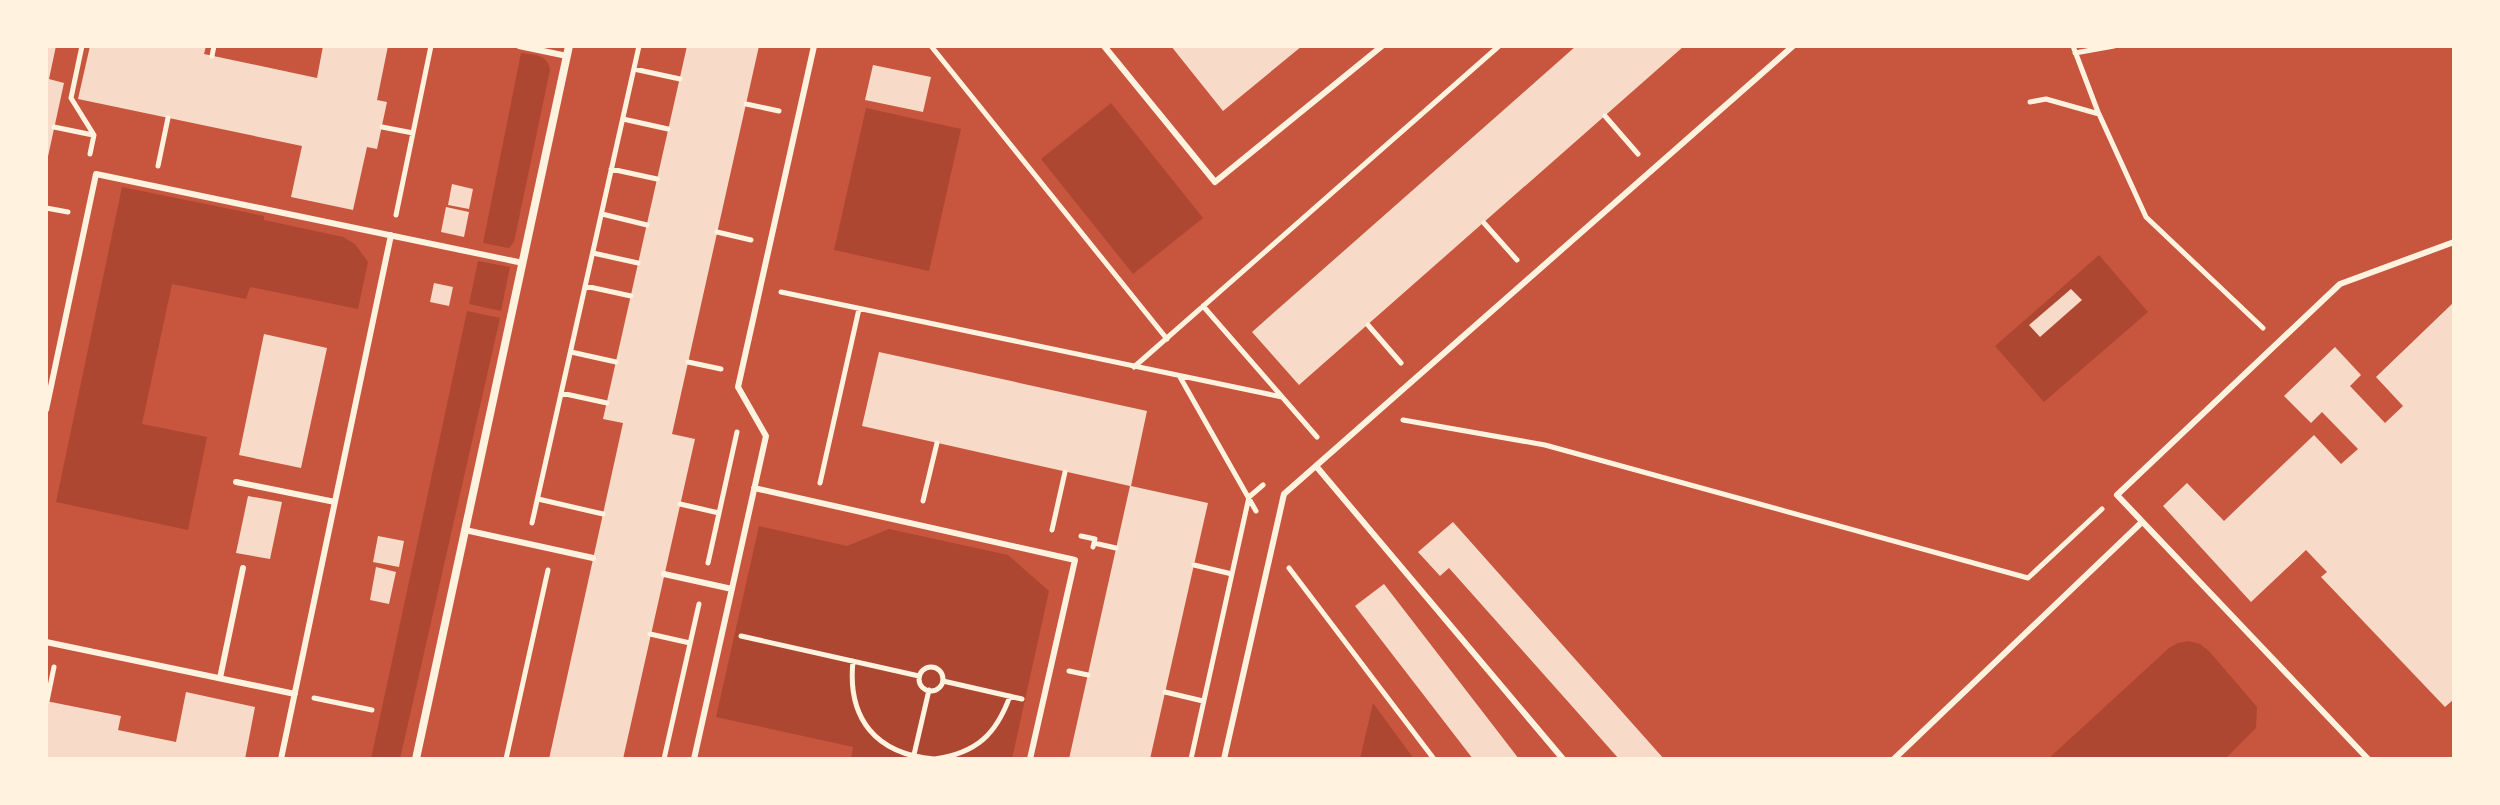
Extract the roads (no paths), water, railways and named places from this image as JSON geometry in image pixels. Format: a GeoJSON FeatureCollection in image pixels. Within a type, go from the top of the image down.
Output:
{"type":"FeatureCollection","features":[{"type":"Feature","properties":{"kind":"street"},"geometry":{"type":"LineString","coordinates":[[416,759],[569,46]]}},
{"type":"Feature","properties":{"kind":"lane"},"geometry":{"type":"LineString","coordinates":[[519,46],[567,56]]}},
{"type":"Feature","properties":{"kind":"lane"},"geometry":{"type":"LineString","coordinates":[[694,759],[766,436],[738,387],[814,46]]}},
{"type":"Feature","properties":{"kind":"lane"},"geometry":{"type":"LineString","coordinates":[[1104,46],[1215,182],[1382,46]]}},
{"type":"Feature","properties":{"kind":"lane"},"geometry":{"type":"LineString","coordinates":[[1224,759],[1284,494],[1793,46]]}},
{"type":"Feature","properties":{"kind":"lane"},"geometry":{"type":"LineString","coordinates":[[46,410],[96,174],[523,263]]}},
{"type":"Feature","properties":{"kind":"lane"},"geometry":{"type":"LineString","coordinates":[[281,759],[391,235]]}},
{"type":"Feature","properties":{"kind":"lane"},"geometry":{"type":"LineString","coordinates":[[2368,759],[2117,495],[2340,284],[2454,242]]}},
{"type":"Feature","properties":{"kind":"lane"},"geometry":{"type":"LineString","coordinates":[[1316,466],[1563,759]]}},
{"type":"Feature","properties":{"kind":"lane"},"geometry":{"type":"LineString","coordinates":[[236,482],[335,502]]}},
{"type":"Feature","properties":{"kind":"lane"},"geometry":{"type":"LineString","coordinates":[[754,488],[1075,560],[1030,759]]}},
{"type":"Feature","properties":{"kind":"lane"},"geometry":{"type":"LineString","coordinates":[[1894,759],[2142,522]]}},
{"type":"Feature","properties":{"kind":"lane"},"geometry":{"type":"LineString","coordinates":[[465,530],[593,558]]}},
{"type":"Feature","properties":{"kind":"lane"},"geometry":{"type":"LineString","coordinates":[[220,678],[243,568]]}},
{"type":"Feature","properties":{"kind":"lane"},"geometry":{"type":"LineString","coordinates":[[664,574],[732,589]]}},
{"type":"Feature","properties":{"kind":"lane"},"geometry":{"type":"LineString","coordinates":[[46,642],[295,694]]}}]}
